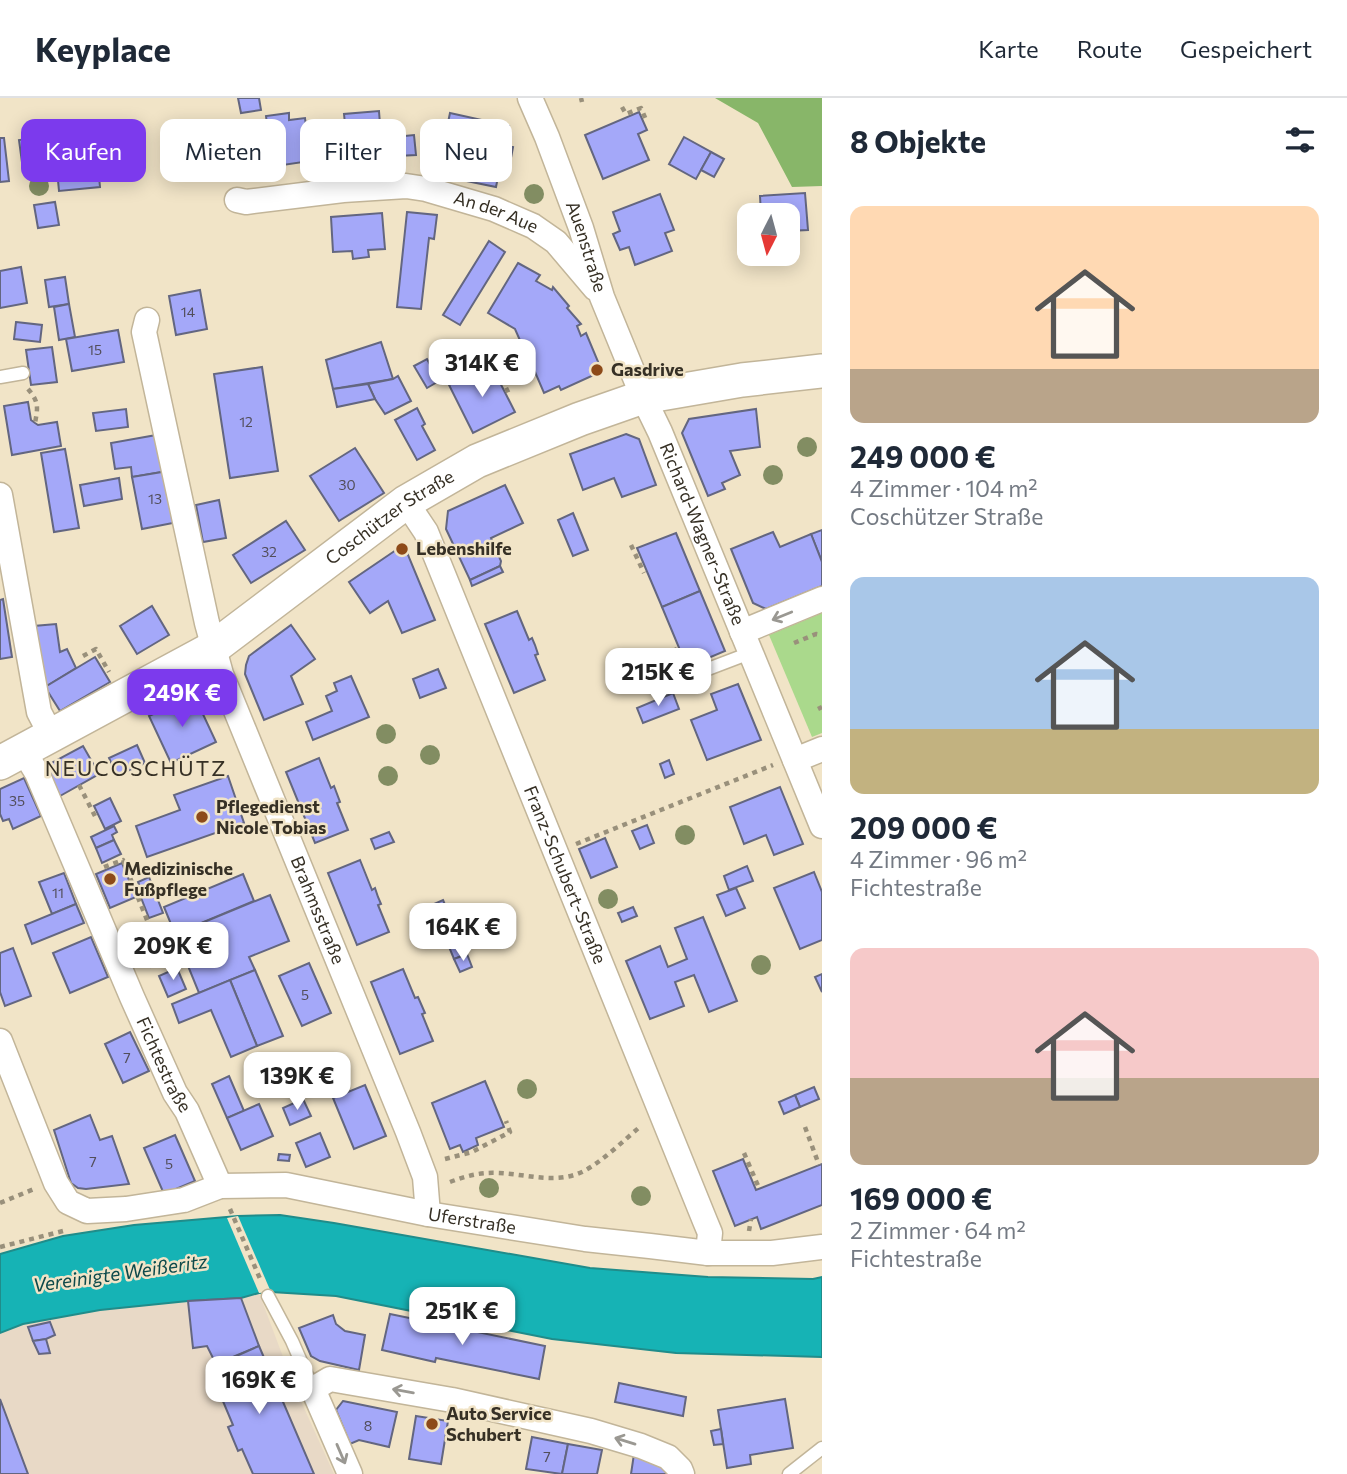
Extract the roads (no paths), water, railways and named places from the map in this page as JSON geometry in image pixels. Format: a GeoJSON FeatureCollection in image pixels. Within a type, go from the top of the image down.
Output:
{"type":"FeatureCollection","features":[{"type":"Feature","properties":{"kind":"street","name":"Auenstraße"},"geometry":{"type":"LineString","coordinates":[[530,98],[581,228],[602,297],[643,397]]}},
{"type":"Feature","properties":{"kind":"street","name":"An der Aue"},"geometry":{"type":"LineString","coordinates":[[237,200],[246,202],[327,191],[406,186],[426,189],[494,209],[533,226],[556,242],[602,297]]}},
{"type":"Feature","properties":{"kind":"street","name":"Brahmsstraße"},"geometry":{"type":"LineString","coordinates":[[147,320],[144,332],[220,674],[408,1132],[425,1177],[428,1214]]}},
{"type":"Feature","properties":{"kind":"street","name":"Coschützer Straße"},"geometry":{"type":"LineString","coordinates":[[25,749],[213,648],[406,502],[477,461],[580,419],[643,397],[822,370]]}},
{"type":"Feature","properties":{"kind":"street","name":"Richard-Wagner-Straße"},"geometry":{"type":"LineString","coordinates":[[643,397],[660,432],[822,826]]}},
{"type":"Feature","properties":{"kind":"street","name":"Fichtestraße"},"geometry":{"type":"LineString","coordinates":[[0,495],[39,712],[25,749],[132,997],[220,1186]]}},
{"type":"Feature","properties":{"kind":"street","name":"Franz-Schubert-Straße"},"geometry":{"type":"LineString","coordinates":[[406,502],[426,532],[710,1233],[708,1253]]}},
{"type":"Feature","properties":{"kind":"street"},"geometry":{"type":"LineString","coordinates":[[746,642],[822,599]]}},
{"type":"Feature","properties":{"kind":"street"},"geometry":{"type":"LineString","coordinates":[[795,760],[822,749]]}},
{"type":"Feature","properties":{"kind":"street","name":"Uferstraße"},"geometry":{"type":"LineString","coordinates":[[0,1041],[56,1183],[68,1202],[87,1211],[127,1209],[184,1200],[220,1186],[286,1185],[428,1214],[585,1239],[708,1253],[772,1253],[822,1247]]}},
{"type":"Feature","properties":{"kind":"street"},"geometry":{"type":"LineString","coordinates":[[350,1474],[313,1389],[330,1379],[452,1400],[591,1431],[668,1457],[682,1474]]}},
{"type":"Feature","properties":{"kind":"lane"},"geometry":{"type":"LineString","coordinates":[[0,377],[23,373]]}},
{"type":"Feature","properties":{"kind":"lane"},"geometry":{"type":"LineString","coordinates":[[639,662],[646,681],[666,685],[746,642]]}},
{"type":"Feature","properties":{"kind":"lane"},"geometry":{"type":"LineString","coordinates":[[268,1296],[313,1389]]}},
{"type":"Feature","properties":{"kind":"lane"},"geometry":{"type":"LineString","coordinates":[[789,1474],[822,1448]]}},
{"type":"Feature","properties":{"kind":"water","name":"Vereinigte Weißeritz"},"geometry":{"type":"Polygon","coordinates":[[[280,1215],[590,1268],[708,1277],[822,1277],[822,1357],[676,1353],[552,1339],[336,1296],[271,1292],[241,1298],[100,1310],[23,1324],[0,1333],[0,1254],[63,1236],[134,1225],[280,1215]]]}},
{"type":"Feature","properties":{"kind":"place","name":"Gasdrive"},"geometry":{"type":"Point","coordinates":[597,370]}},
{"type":"Feature","properties":{"kind":"place","name":"Lebenshilfe"},"geometry":{"type":"Point","coordinates":[402,549]}},
{"type":"Feature","properties":{"kind":"place","name":"Pflegedienst Nicole Tobias"},"geometry":{"type":"Point","coordinates":[202,817]}},
{"type":"Feature","properties":{"kind":"place","name":"Medizinische Fußpflege"},"geometry":{"type":"Point","coordinates":[110,879]}},
{"type":"Feature","properties":{"kind":"place","name":"Auto Service Schubert"},"geometry":{"type":"Point","coordinates":[432,1424]}},
{"type":"Feature","properties":{"kind":"district","name":"NEUCOSCHÜTZ"},"geometry":{"type":"Point","coordinates":[136,769]}}]}
